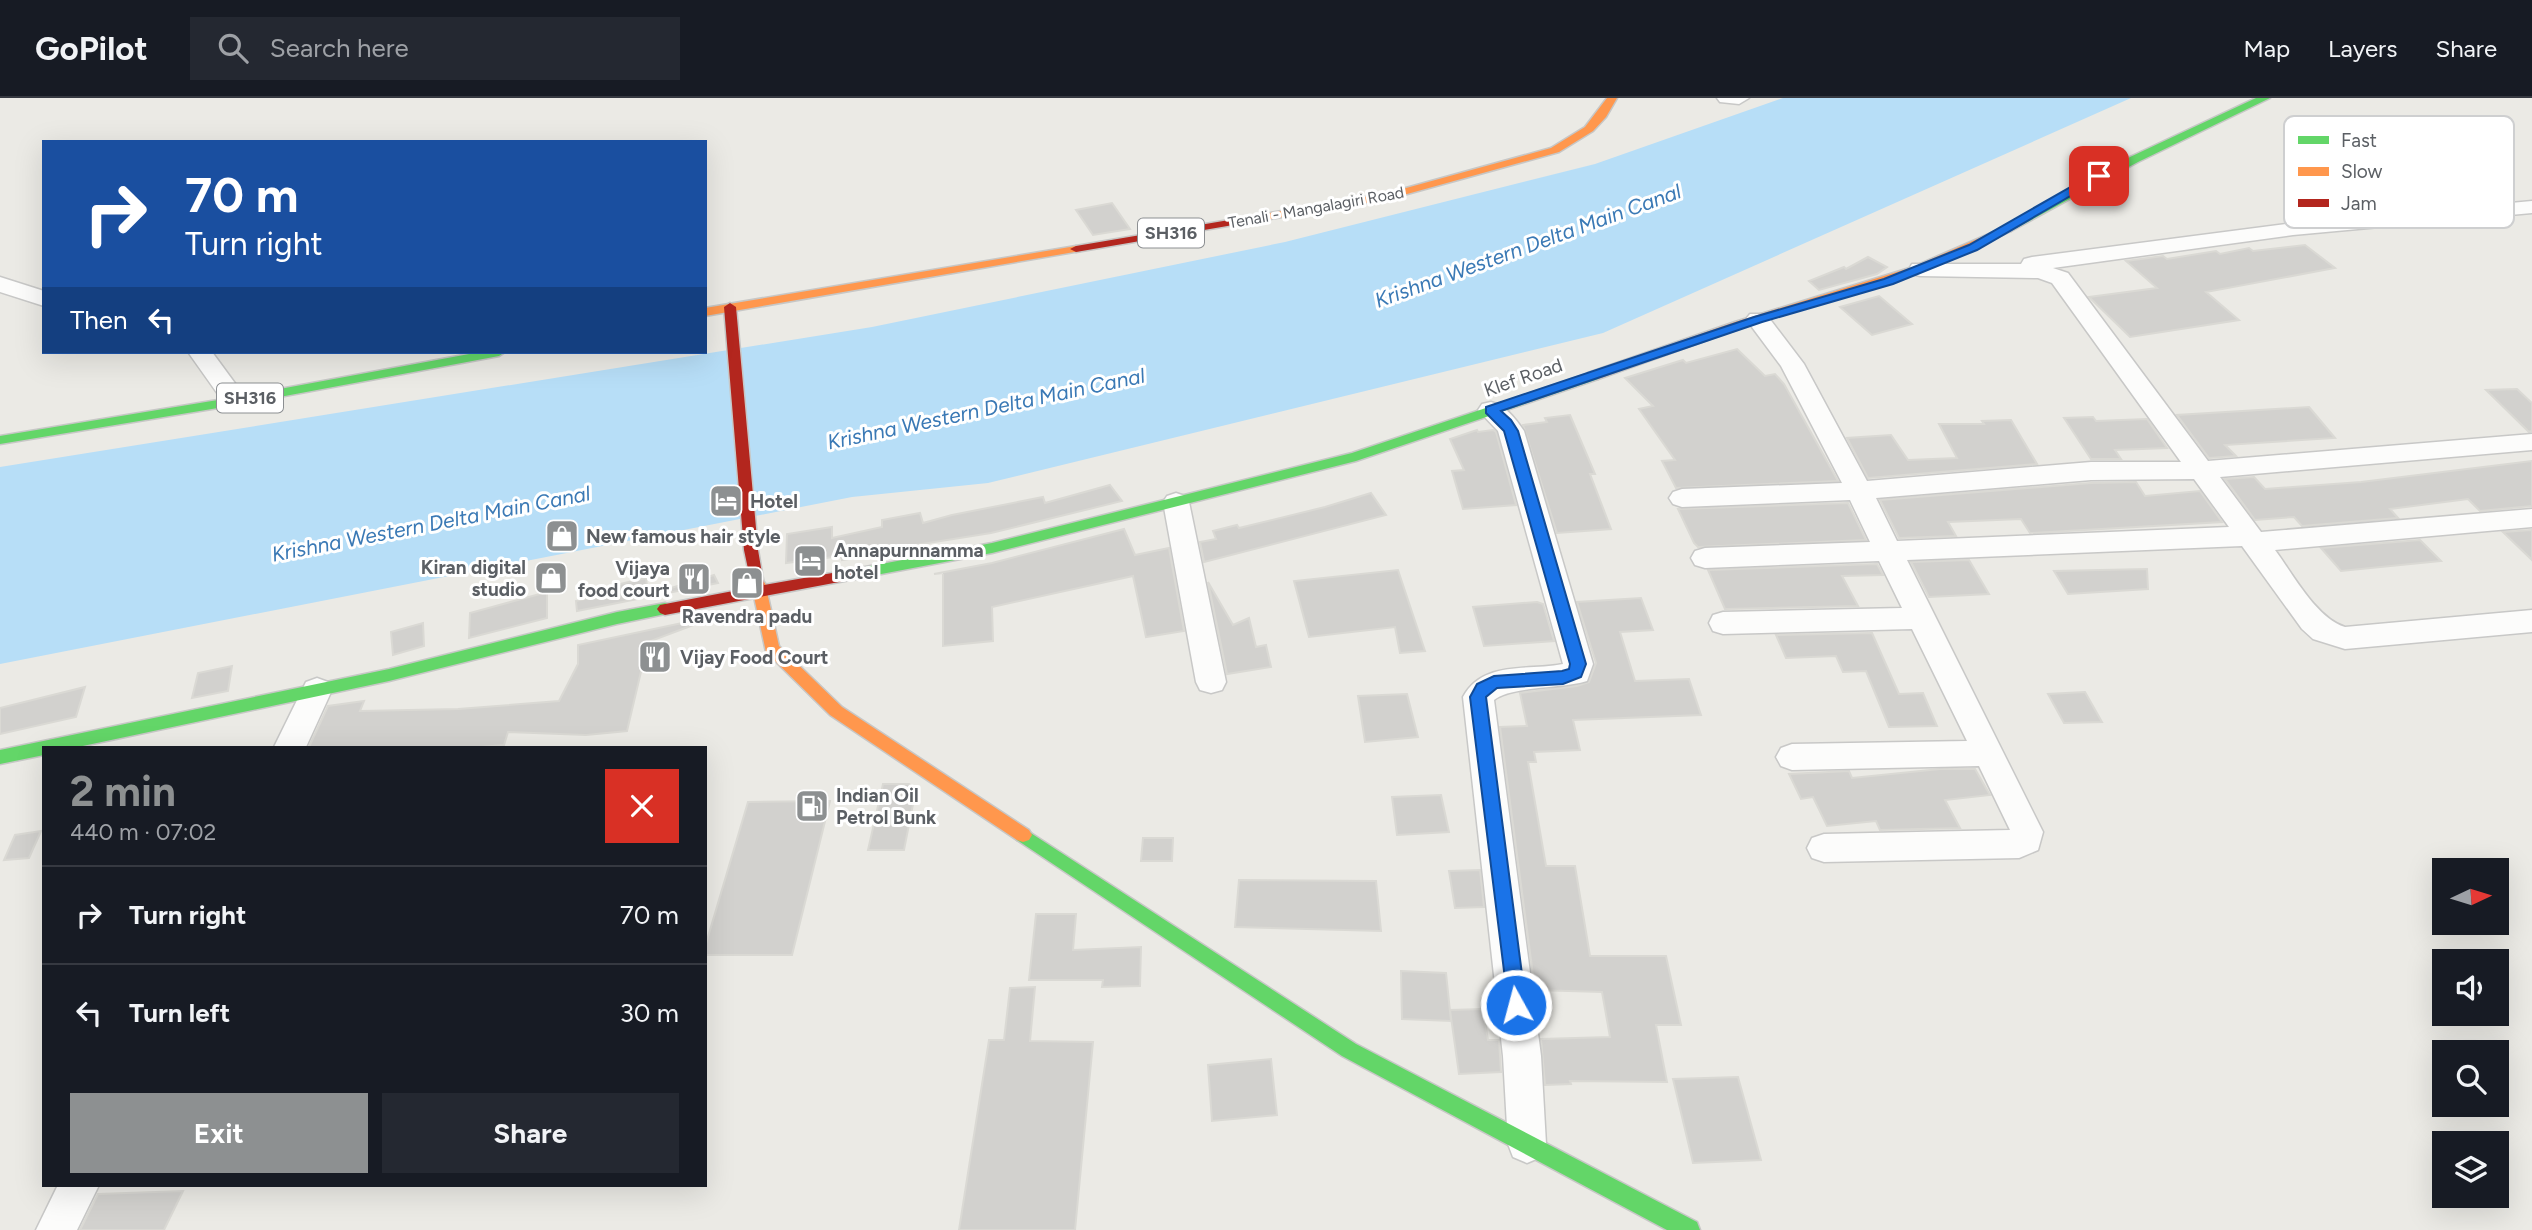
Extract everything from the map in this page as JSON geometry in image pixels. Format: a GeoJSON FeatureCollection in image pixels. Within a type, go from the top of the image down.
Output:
{"type":"FeatureCollection","features":[{"type":"Feature","properties":{"kind":"main road","name":"Tenali - Mangalagiri Road"},"geometry":{"type":"LineString","coordinates":[[707,312],[1389,196],[1555,150],[1581,138],[1605,114],[1612,98]]}},
{"type":"Feature","properties":{"kind":"main road","name":"Klef Road"},"geometry":{"type":"LineString","coordinates":[[55,746],[388,675],[618,618],[992,548],[1356,457],[1758,319],[1888,282],[1973,248],[2099,176],[2208,122],[2265,98]]}},
{"type":"Feature","properties":{"kind":"main road"},"geometry":{"type":"LineString","coordinates":[[730,307],[751,550],[772,648],[836,711],[1349,1050],[1689,1230]]}},
{"type":"Feature","properties":{"kind":"main road","name":"SH316"},"geometry":{"type":"LineString","coordinates":[[0,440],[236,401],[488,354]]}},
{"type":"Feature","properties":{"kind":"main road","name":"Klef Road"},"geometry":{"type":"LineString","coordinates":[[0,757],[42,749]]}},
{"type":"Feature","properties":{"kind":"street"},"geometry":{"type":"LineString","coordinates":[[1727,98],[1739,98]]}},
{"type":"Feature","properties":{"kind":"street"},"geometry":{"type":"LineString","coordinates":[[2514,208],[2532,206]]}},
{"type":"Feature","properties":{"kind":"street"},"geometry":{"type":"LineString","coordinates":[[1980,271],[2304,228]]}},
{"type":"Feature","properties":{"kind":"street"},"geometry":{"type":"LineString","coordinates":[[1920,269],[2040,271],[2060,278],[2312,621],[2323,631],[2335,637],[2532,621]]}},
{"type":"Feature","properties":{"kind":"street"},"geometry":{"type":"LineString","coordinates":[[0,284],[42,298]]}},
{"type":"Feature","properties":{"kind":"street"},"geometry":{"type":"LineString","coordinates":[[1758,319],[1792,364],[1922,618],[2027,832],[2026,840],[2019,844],[1824,848]]}},
{"type":"Feature","properties":{"kind":"street"},"geometry":{"type":"LineString","coordinates":[[201,354],[236,401]]}},
{"type":"Feature","properties":{"kind":"street"},"geometry":{"type":"LineString","coordinates":[[1491,410],[1511,431],[1578,664],[1576,673],[1563,677],[1494,682],[1483,688],[1478,697],[1522,1056],[1527,1144]]}},
{"type":"Feature","properties":{"kind":"street"},"geometry":{"type":"LineString","coordinates":[[1682,498],[1858,491],[2091,471],[2202,470],[2532,442]]}},
{"type":"Feature","properties":{"kind":"street"},"geometry":{"type":"LineString","coordinates":[[1177,502],[1211,682]]}},
{"type":"Feature","properties":{"kind":"street"},"geometry":{"type":"LineString","coordinates":[[1705,558],[2252,539],[2532,518]]}},
{"type":"Feature","properties":{"kind":"street"},"geometry":{"type":"LineString","coordinates":[[1723,623],[1922,618]]}},
{"type":"Feature","properties":{"kind":"street"},"geometry":{"type":"LineString","coordinates":[[290,746],[317,690]]}},
{"type":"Feature","properties":{"kind":"street"},"geometry":{"type":"LineString","coordinates":[[1792,757],[1989,753]]}},
{"type":"Feature","properties":{"kind":"street"},"geometry":{"type":"LineString","coordinates":[[56,1230],[78,1187]]}},
{"type":"Feature","properties":{"kind":"water","name":"Krishna Western Delta Main Canal"},"geometry":{"type":"Polygon","coordinates":[[[1783,98],[2131,98],[1603,333],[988,483],[852,497],[0,664],[0,467],[872,327],[1285,242],[1595,164],[1783,98]]]}},
{"type":"Feature","properties":{"kind":"building"},"geometry":{"type":"Polygon","coordinates":[[[1112,203],[1130,229],[1093,235],[1076,210],[1112,203]]]}},
{"type":"Feature","properties":{"kind":"building"},"geometry":{"type":"Polygon","coordinates":[[[2305,245],[2335,268],[2206,292],[2239,320],[2130,337],[2089,297],[2157,288],[2126,261],[2305,245]]]}},
{"type":"Feature","properties":{"kind":"building"},"geometry":{"type":"Polygon","coordinates":[[[1868,257],[1887,267],[1877,274],[1819,290],[1809,281],[1844,267],[1846,269],[1868,257]]]}},
{"type":"Feature","properties":{"kind":"building"},"geometry":{"type":"Polygon","coordinates":[[[1879,296],[1912,324],[1872,335],[1840,307],[1879,296]]]}},
{"type":"Feature","properties":{"kind":"building"},"geometry":{"type":"Polygon","coordinates":[[[1737,349],[1765,376],[1775,374],[1784,384],[1838,481],[1676,488],[1662,461],[1675,460],[1639,409],[1653,406],[1625,378],[1683,360],[1686,363],[1737,349]]]}},
{"type":"Feature","properties":{"kind":"building"},"geometry":{"type":"Polygon","coordinates":[[[2517,389],[2532,403],[2532,431],[2529,432],[2486,390],[2517,389]]]}},
{"type":"Feature","properties":{"kind":"building"},"geometry":{"type":"Polygon","coordinates":[[[2309,407],[2335,438],[2225,445],[2236,456],[2209,458],[2177,415],[2309,407]]]}},
{"type":"Feature","properties":{"kind":"building"},"geometry":{"type":"Polygon","coordinates":[[[1570,415],[1595,474],[1590,474],[1611,529],[1557,533],[1523,425],[1547,422],[1545,418],[1570,415]]]}},
{"type":"Feature","properties":{"kind":"building"},"geometry":{"type":"Polygon","coordinates":[[[2093,417],[2096,421],[2147,419],[2167,448],[2115,450],[2121,459],[2091,459],[2064,418],[2093,417]]]}},
{"type":"Feature","properties":{"kind":"building"},"geometry":{"type":"Polygon","coordinates":[[[2011,420],[2037,464],[1868,478],[1847,438],[1891,435],[1908,460],[1957,458],[1939,424],[1984,424],[1982,421],[2011,420]]]}},
{"type":"Feature","properties":{"kind":"building"},"geometry":{"type":"Polygon","coordinates":[[[1477,430],[1496,432],[1516,505],[1463,509],[1452,471],[1464,470],[1450,439],[1477,430]]]}},
{"type":"Feature","properties":{"kind":"building"},"geometry":{"type":"Polygon","coordinates":[[[2532,461],[2532,506],[2480,511],[2468,499],[2390,509],[2398,518],[2302,526],[2294,517],[2255,520],[2225,479],[2254,477],[2265,489],[2361,482],[2532,461]]]}},
{"type":"Feature","properties":{"kind":"building"},"geometry":{"type":"Polygon","coordinates":[[[2136,482],[2145,496],[2200,491],[2222,522],[2030,533],[2021,519],[1948,522],[1956,536],[1899,538],[1880,500],[2091,483],[2136,482]]]}},
{"type":"Feature","properties":{"kind":"building"},"geometry":{"type":"Polygon","coordinates":[[[1110,485],[1122,501],[991,533],[878,551],[879,554],[842,560],[841,556],[786,563],[787,534],[832,527],[832,538],[882,527],[882,520],[920,513],[923,523],[1043,497],[1045,503],[1110,485]]]}},
{"type":"Feature","properties":{"kind":"building"},"geometry":{"type":"Polygon","coordinates":[[[1371,493],[1386,515],[1204,562],[1200,542],[1216,539],[1213,531],[1237,525],[1239,528],[1371,493]]]}},
{"type":"Feature","properties":{"kind":"building"},"geometry":{"type":"Polygon","coordinates":[[[1848,503],[1866,540],[1698,547],[1678,509],[1848,503]]]}},
{"type":"Feature","properties":{"kind":"building"},"geometry":{"type":"Polygon","coordinates":[[[1124,529],[1135,555],[1169,548],[1184,631],[1146,637],[1133,576],[992,607],[993,641],[943,646],[943,573],[934,574],[992,563],[1124,529]]]}},
{"type":"Feature","properties":{"kind":"building"},"geometry":{"type":"Polygon","coordinates":[[[2532,530],[2532,560],[2503,532],[2532,530]]]}},
{"type":"Feature","properties":{"kind":"building"},"geometry":{"type":"Polygon","coordinates":[[[2420,540],[2441,561],[2341,571],[2321,548],[2420,540]]]}},
{"type":"Feature","properties":{"kind":"building"},"geometry":{"type":"Polygon","coordinates":[[[1969,560],[1989,594],[1929,597],[1911,562],[1969,560]]]}},
{"type":"Feature","properties":{"kind":"building"},"geometry":{"type":"Polygon","coordinates":[[[1877,564],[1883,575],[1842,576],[1858,606],[1725,609],[1708,570],[1877,564]]]}},
{"type":"Feature","properties":{"kind":"building"},"geometry":{"type":"Polygon","coordinates":[[[2147,569],[2148,589],[2068,594],[2054,571],[2147,569]]]}},
{"type":"Feature","properties":{"kind":"building"},"geometry":{"type":"Polygon","coordinates":[[[1398,570],[1425,651],[1400,653],[1395,627],[1309,637],[1294,581],[1398,570]]]}},
{"type":"Feature","properties":{"kind":"building"},"geometry":{"type":"Polygon","coordinates":[[[714,575],[718,583],[577,611],[576,601],[608,593],[607,587],[646,578],[648,595],[714,575]]]}},
{"type":"Feature","properties":{"kind":"building"},"geometry":{"type":"Polygon","coordinates":[[[1208,582],[1233,625],[1249,618],[1256,647],[1266,645],[1271,667],[1227,674],[1208,582]]]}},
{"type":"Feature","properties":{"kind":"building"},"geometry":{"type":"Polygon","coordinates":[[[547,592],[547,618],[469,638],[470,613],[547,592]]]}},
{"type":"Feature","properties":{"kind":"building"},"geometry":{"type":"Polygon","coordinates":[[[1641,598],[1653,630],[1620,632],[1635,681],[1689,679],[1701,715],[1573,720],[1580,750],[1534,752],[1536,762],[1528,762],[1546,866],[1575,866],[1590,956],[1666,956],[1681,1025],[1656,1025],[1667,1082],[1570,1081],[1571,1084],[1545,1085],[1541,1039],[1610,1037],[1602,992],[1535,990],[1500,727],[1527,726],[1520,693],[1589,682],[1596,663],[1577,602],[1641,598]]]}},
{"type":"Feature","properties":{"kind":"building"},"geometry":{"type":"Polygon","coordinates":[[[1537,602],[1543,604],[1554,641],[1484,646],[1473,607],[1537,602]]]}},
{"type":"Feature","properties":{"kind":"building"},"geometry":{"type":"Polygon","coordinates":[[[720,615],[648,642],[627,731],[586,735],[508,732],[504,745],[492,746],[309,746],[328,706],[364,701],[360,711],[458,709],[559,701],[578,664],[578,645],[720,615]]]}},
{"type":"Feature","properties":{"kind":"building"},"geometry":{"type":"Polygon","coordinates":[[[423,623],[424,646],[393,655],[391,632],[423,623]]]}},
{"type":"Feature","properties":{"kind":"building"},"geometry":{"type":"Polygon","coordinates":[[[1872,633],[1899,694],[1923,693],[1937,726],[1889,727],[1866,671],[1843,672],[1836,656],[1786,658],[1776,635],[1872,633]]]}},
{"type":"Feature","properties":{"kind":"building"},"geometry":{"type":"Polygon","coordinates":[[[232,666],[228,691],[192,698],[198,673],[232,666]]]}},
{"type":"Feature","properties":{"kind":"building"},"geometry":{"type":"Polygon","coordinates":[[[85,687],[76,717],[0,734],[0,708],[85,687]]]}},
{"type":"Feature","properties":{"kind":"building"},"geometry":{"type":"Polygon","coordinates":[[[2085,692],[2102,722],[2064,723],[2048,694],[2085,692]]]}},
{"type":"Feature","properties":{"kind":"building"},"geometry":{"type":"Polygon","coordinates":[[[1407,694],[1418,737],[1365,742],[1358,696],[1407,694]]]}},
{"type":"Feature","properties":{"kind":"building"},"geometry":{"type":"Polygon","coordinates":[[[1940,769],[1975,769],[1990,795],[1945,800],[1960,828],[1880,830],[1876,821],[1827,826],[1813,797],[1801,799],[1789,774],[1849,771],[1852,778],[1940,769]]]}},
{"type":"Feature","properties":{"kind":"building"},"geometry":{"type":"Polygon","coordinates":[[[883,784],[909,784],[916,789],[904,850],[868,850],[883,784]]]}},
{"type":"Feature","properties":{"kind":"building"},"geometry":{"type":"Polygon","coordinates":[[[1441,795],[1449,832],[1397,835],[1392,797],[1441,795]]]}},
{"type":"Feature","properties":{"kind":"building"},"geometry":{"type":"Polygon","coordinates":[[[830,801],[792,955],[707,955],[707,940],[748,802],[830,801]]]}},
{"type":"Feature","properties":{"kind":"building"},"geometry":{"type":"Polygon","coordinates":[[[41,831],[29,858],[4,860],[15,835],[41,831]]]}},
{"type":"Feature","properties":{"kind":"building"},"geometry":{"type":"Polygon","coordinates":[[[1143,838],[1173,838],[1172,861],[1141,861],[1143,838]]]}},
{"type":"Feature","properties":{"kind":"building"},"geometry":{"type":"Polygon","coordinates":[[[1480,870],[1484,907],[1455,908],[1449,871],[1480,870]]]}},
{"type":"Feature","properties":{"kind":"building"},"geometry":{"type":"Polygon","coordinates":[[[1239,880],[1376,881],[1381,931],[1235,927],[1239,880]]]}},
{"type":"Feature","properties":{"kind":"building"},"geometry":{"type":"Polygon","coordinates":[[[1036,914],[1076,914],[1073,950],[1141,947],[1140,986],[1102,987],[1103,980],[1029,980],[1036,914]]]}},
{"type":"Feature","properties":{"kind":"building"},"geometry":{"type":"Polygon","coordinates":[[[1401,971],[1446,973],[1451,1021],[1402,1019],[1401,971]]]}},
{"type":"Feature","properties":{"kind":"building"},"geometry":{"type":"Polygon","coordinates":[[[1035,987],[1030,1041],[1093,1042],[1075,1230],[959,1230],[989,1040],[1004,1040],[1010,988],[1035,987]]]}},
{"type":"Feature","properties":{"kind":"building"},"geometry":{"type":"Polygon","coordinates":[[[1483,1009],[1488,1040],[1499,1040],[1501,1072],[1459,1074],[1450,1010],[1483,1009]]]}},
{"type":"Feature","properties":{"kind":"building"},"geometry":{"type":"Polygon","coordinates":[[[1271,1059],[1277,1115],[1212,1121],[1208,1065],[1271,1059]]]}},
{"type":"Feature","properties":{"kind":"building"},"geometry":{"type":"Polygon","coordinates":[[[1738,1077],[1761,1160],[1693,1163],[1673,1079],[1738,1077]]]}},
{"type":"Feature","properties":{"kind":"building"},"geometry":{"type":"Polygon","coordinates":[[[183,1191],[164,1230],[80,1230],[98,1194],[183,1191]]]}},
{"type":"Feature","properties":{"kind":"traffic: fast"},"geometry":{"type":"LineString","coordinates":[[2007,229],[2134,159],[2265,98]]}},
{"type":"Feature","properties":{"kind":"traffic: fast"},"geometry":{"type":"LineString","coordinates":[[0,440],[236,401],[488,354]]}},
{"type":"Feature","properties":{"kind":"traffic: fast"},"geometry":{"type":"LineString","coordinates":[[855,574],[992,548],[1356,457],[1593,376]]}},
{"type":"Feature","properties":{"kind":"traffic: fast"},"geometry":{"type":"LineString","coordinates":[[53,746],[389,675],[617,618],[665,609]]}},
{"type":"Feature","properties":{"kind":"traffic: fast"},"geometry":{"type":"LineString","coordinates":[[0,757],[42,748]]}},
{"type":"Feature","properties":{"kind":"traffic: fast"},"geometry":{"type":"LineString","coordinates":[[1023,835],[1349,1050],[1689,1230]]}},
{"type":"Feature","properties":{"kind":"traffic: slow"},"geometry":{"type":"LineString","coordinates":[[1235,222],[1389,196],[1555,150],[1589,129],[1612,98]]}},
{"type":"Feature","properties":{"kind":"traffic: slow"},"geometry":{"type":"LineString","coordinates":[[1593,376],[1739,325],[1917,270],[2007,229]]}},
{"type":"Feature","properties":{"kind":"traffic: slow"},"geometry":{"type":"LineString","coordinates":[[707,312],[1076,249]]}},
{"type":"Feature","properties":{"kind":"traffic: slow"},"geometry":{"type":"LineString","coordinates":[[758,583],[772,648],[836,711],[1023,835]]}},
{"type":"Feature","properties":{"kind":"traffic: jam"},"geometry":{"type":"LineString","coordinates":[[1076,249],[1235,222]]}},
{"type":"Feature","properties":{"kind":"traffic: jam"},"geometry":{"type":"LineString","coordinates":[[730,307],[751,550],[758,583]]}},
{"type":"Feature","properties":{"kind":"traffic: jam"},"geometry":{"type":"LineString","coordinates":[[665,609],[855,574]]}},
{"type":"Feature","properties":{"kind":"place","name":"Hotel"},"geometry":{"type":"Point","coordinates":[726,501]}},
{"type":"Feature","properties":{"kind":"place","name":"New famous hair style"},"geometry":{"type":"Point","coordinates":[562,536]}},
{"type":"Feature","properties":{"kind":"place","name":"Annapurnnamma hotel"},"geometry":{"type":"Point","coordinates":[810,561]}},
{"type":"Feature","properties":{"kind":"place","name":"Kiran digital studio"},"geometry":{"type":"Point","coordinates":[551,578]}},
{"type":"Feature","properties":{"kind":"place","name":"Vijaya food court"},"geometry":{"type":"Point","coordinates":[694,579]}},
{"type":"Feature","properties":{"kind":"place","name":"Ravendra padu"},"geometry":{"type":"Point","coordinates":[747,583]}},
{"type":"Feature","properties":{"kind":"place","name":"Vijay Food Court"},"geometry":{"type":"Point","coordinates":[655,657]}},
{"type":"Feature","properties":{"kind":"place","name":"Indian Oil Petrol Bunk"},"geometry":{"type":"Point","coordinates":[812,806]}},
{"type":"Feature","properties":{"kind":"route"},"geometry":{"type":"LineString","coordinates":[[1516,1005],[1478,697],[1483,688],[1494,682],[1563,677],[1576,673],[1578,664],[1511,431],[1491,410],[1758,319],[1888,282],[1973,248],[2099,176]]}}]}
